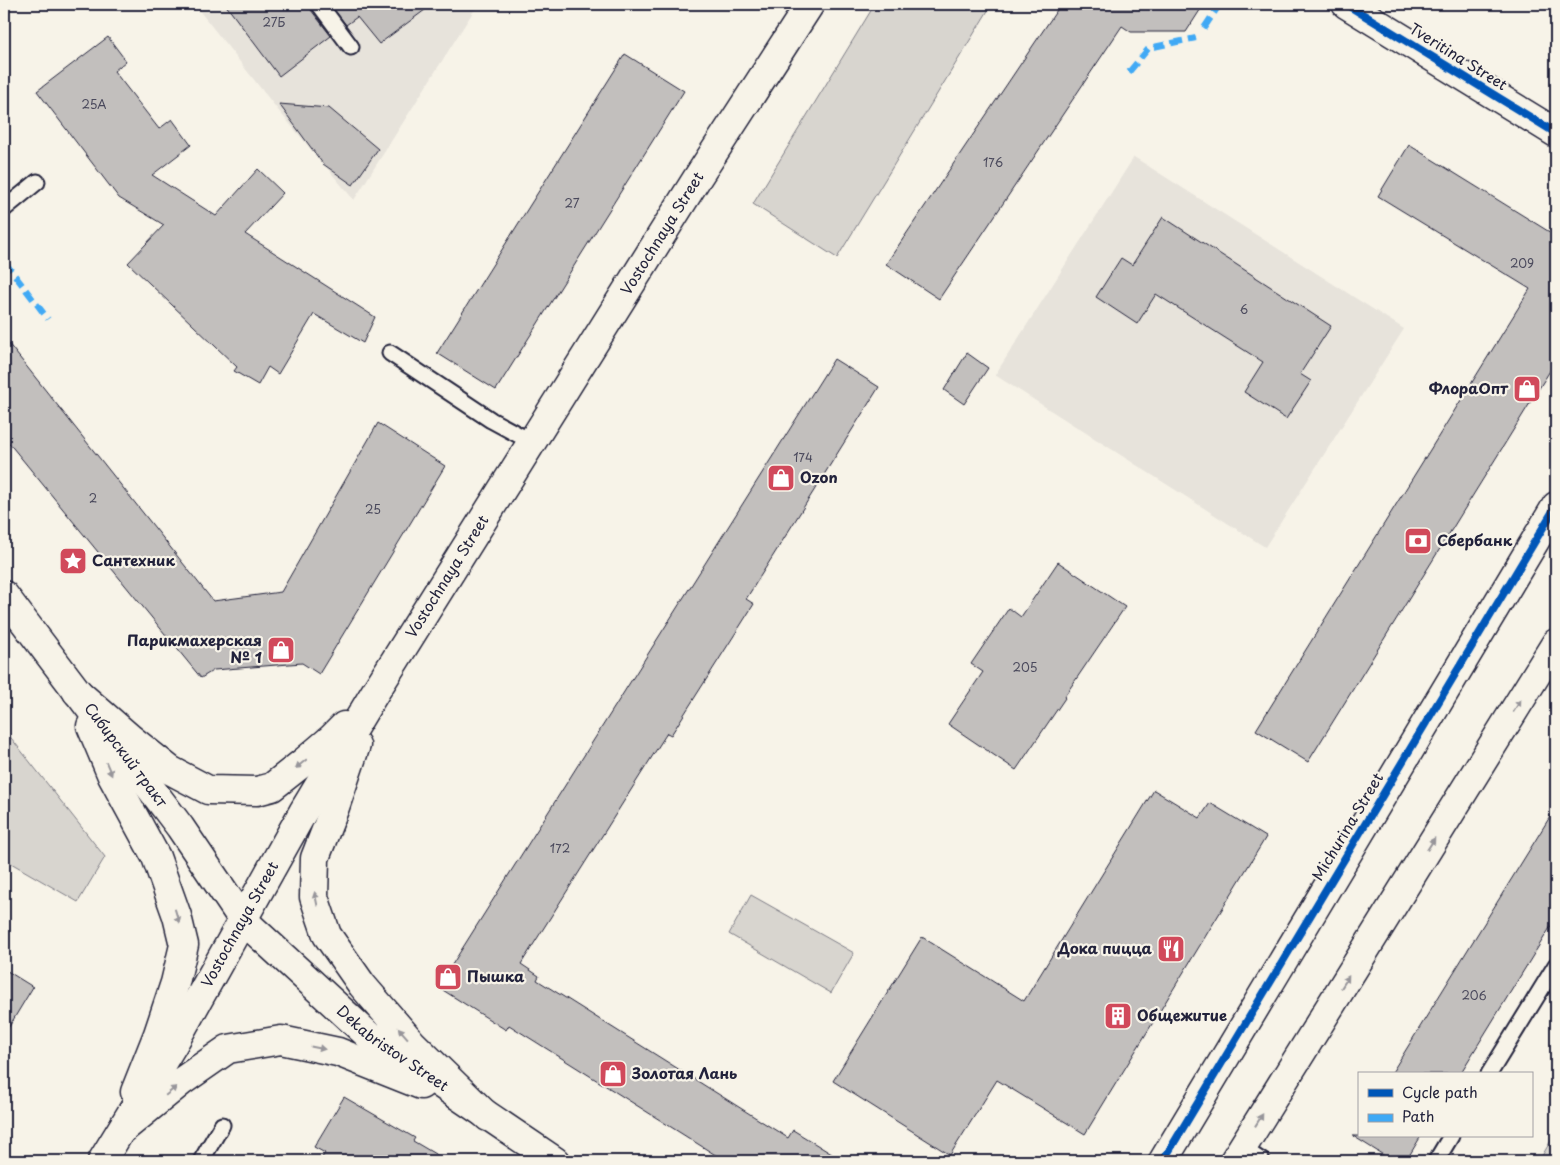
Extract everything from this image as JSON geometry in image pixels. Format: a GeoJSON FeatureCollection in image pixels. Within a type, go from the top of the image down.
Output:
{"type":"FeatureCollection","features":[{"type":"Feature","properties":{"kind":"main road","name":"Vostochnaya Street"},"geometry":{"type":"LineString","coordinates":[[102,1161],[174,1043],[303,812],[374,694],[696,180],[810,4]]}},
{"type":"Feature","properties":{"kind":"main road","name":"Tveritina Street"},"geometry":{"type":"LineString","coordinates":[[1346,4],[1556,133]]}},
{"type":"Feature","properties":{"kind":"main road","name":"Michurina Street"},"geometry":{"type":"LineString","coordinates":[[1164,1161],[1556,506]]}},
{"type":"Feature","properties":{"kind":"main road","name":"Сибирский тракт"},"geometry":{"type":"LineString","coordinates":[[4,595],[180,827],[243,920]]}},
{"type":"Feature","properties":{"kind":"main road"},"geometry":{"type":"LineString","coordinates":[[1246,1157],[1556,643]]}},
{"type":"Feature","properties":{"kind":"main road"},"geometry":{"type":"LineString","coordinates":[[77,692],[170,770],[208,790],[223,791],[257,791],[272,787],[332,738],[374,694]]}},
{"type":"Feature","properties":{"kind":"main road"},"geometry":{"type":"LineString","coordinates":[[77,692],[112,776],[156,857],[177,916],[184,944],[175,983],[158,1034],[119,1133]]}},
{"type":"Feature","properties":{"kind":"main road"},"geometry":{"type":"LineString","coordinates":[[374,694],[335,807],[315,858],[314,897],[327,935],[362,985],[412,1043],[488,1117]]}},
{"type":"Feature","properties":{"kind":"main road","name":"Dekabristov Street"},"geometry":{"type":"LineString","coordinates":[[243,920],[368,1035],[555,1161]]}},
{"type":"Feature","properties":{"kind":"main road"},"geometry":{"type":"LineString","coordinates":[[119,1133],[182,1082],[228,1049],[281,1040],[338,1052],[415,1083],[488,1117]]}},
{"type":"Feature","properties":{"kind":"lane"},"geometry":{"type":"LineString","coordinates":[[318,4],[351,47]]}},
{"type":"Feature","properties":{"kind":"lane"},"geometry":{"type":"LineString","coordinates":[[4,209],[37,182]]}},
{"type":"Feature","properties":{"kind":"lane"},"geometry":{"type":"LineString","coordinates":[[390,353],[491,420],[532,442]]}},
{"type":"Feature","properties":{"kind":"lane"},"geometry":{"type":"LineString","coordinates":[[1491,1072],[1556,965]]}},
{"type":"Feature","properties":{"kind":"lane"},"geometry":{"type":"LineString","coordinates":[[201,1161],[222,1125]]}},
{"type":"Feature","properties":{"kind":"lane"},"geometry":{"type":"LineString","coordinates":[[1436,1161],[1450,1138]]}},
{"type":"Feature","properties":{"kind":"shaded area"},"geometry":{"type":"Polygon","coordinates":[[[194,4],[478,4],[354,200],[278,110],[194,4]]]}},
{"type":"Feature","properties":{"kind":"shaded area"},"geometry":{"type":"Polygon","coordinates":[[[875,4],[992,4],[837,258],[753,204],[875,4]]]}},
{"type":"Feature","properties":{"kind":"shaded area"},"geometry":{"type":"Polygon","coordinates":[[[1134,157],[1404,329],[1265,547],[995,375],[1134,157]]]}},
{"type":"Feature","properties":{"kind":"shaded area"},"geometry":{"type":"Polygon","coordinates":[[[4,729],[105,857],[78,902],[4,859],[4,729]]]}},
{"type":"Feature","properties":{"kind":"shaded area"},"geometry":{"type":"Polygon","coordinates":[[[751,895],[854,953],[831,993],[729,934],[751,895]]]}},
{"type":"Feature","properties":{"kind":"shaded area"},"geometry":{"type":"Polygon","coordinates":[[[1556,1132],[1556,1161],[1539,1161],[1556,1132]]]}},
{"type":"Feature","properties":{"kind":"building"},"geometry":{"type":"Polygon","coordinates":[[[225,4],[310,4],[311,10],[331,36],[279,76],[225,4]]]}},
{"type":"Feature","properties":{"kind":"building"},"geometry":{"type":"Polygon","coordinates":[[[330,4],[433,4],[379,44],[357,17],[346,25],[330,4]]]}},
{"type":"Feature","properties":{"kind":"building"},"geometry":{"type":"Polygon","coordinates":[[[1061,4],[1204,4],[1186,32],[1131,32],[1122,26],[939,299],[886,264],[1061,4]]]}},
{"type":"Feature","properties":{"kind":"building"},"geometry":{"type":"Polygon","coordinates":[[[108,37],[126,61],[114,71],[159,129],[172,119],[191,145],[152,175],[216,216],[258,169],[283,193],[245,234],[375,317],[363,343],[314,314],[278,374],[268,367],[258,385],[234,371],[237,367],[128,263],[164,225],[119,198],[37,91],[108,37]]]}},
{"type":"Feature","properties":{"kind":"building"},"geometry":{"type":"Polygon","coordinates":[[[625,54],[684,91],[496,390],[437,353],[625,54]]]}},
{"type":"Feature","properties":{"kind":"building"},"geometry":{"type":"Polygon","coordinates":[[[279,104],[329,108],[378,149],[353,185],[323,164],[279,104]]]}},
{"type":"Feature","properties":{"kind":"building"},"geometry":{"type":"Polygon","coordinates":[[[1409,145],[1556,236],[1556,361],[1308,762],[1256,730],[1530,289],[1378,196],[1409,145]]]}},
{"type":"Feature","properties":{"kind":"building"},"geometry":{"type":"Polygon","coordinates":[[[1163,217],[1331,326],[1300,374],[1311,381],[1286,419],[1244,392],[1263,362],[1156,294],[1137,324],[1096,297],[1121,258],[1132,265],[1163,217]]]}},
{"type":"Feature","properties":{"kind":"building"},"geometry":{"type":"Polygon","coordinates":[[[4,338],[213,601],[281,592],[378,423],[445,466],[319,674],[302,663],[214,670],[201,678],[4,437],[4,338]]]}},
{"type":"Feature","properties":{"kind":"building"},"geometry":{"type":"Polygon","coordinates":[[[967,353],[988,368],[964,404],[944,390],[967,353]]]}},
{"type":"Feature","properties":{"kind":"building"},"geometry":{"type":"Polygon","coordinates":[[[834,359],[879,387],[746,599],[754,604],[671,735],[667,733],[521,964],[539,976],[537,980],[788,1138],[793,1130],[843,1161],[725,1161],[509,1025],[506,1030],[438,987],[834,359]]]}},
{"type":"Feature","properties":{"kind":"building"},"geometry":{"type":"Polygon","coordinates":[[[1058,562],[1125,607],[1016,770],[948,724],[983,672],[971,664],[1009,608],[1021,617],[1058,562]]]}},
{"type":"Feature","properties":{"kind":"building"},"geometry":{"type":"Polygon","coordinates":[[[1154,790],[1200,818],[1210,803],[1266,837],[1085,1134],[997,1080],[950,1155],[833,1081],[922,937],[1024,1001],[1154,790]]]}},
{"type":"Feature","properties":{"kind":"building"},"geometry":{"type":"Polygon","coordinates":[[[1556,807],[1556,918],[1461,1072],[1392,1072],[1556,807]]]}},
{"type":"Feature","properties":{"kind":"building"},"geometry":{"type":"Polygon","coordinates":[[[4,969],[33,987],[4,1035],[4,969]]]}},
{"type":"Feature","properties":{"kind":"building"},"geometry":{"type":"Polygon","coordinates":[[[344,1097],[415,1138],[413,1141],[447,1161],[320,1161],[325,1153],[314,1147],[344,1097]]]}},
{"type":"Feature","properties":{"kind":"building"},"geometry":{"type":"Polygon","coordinates":[[[1353,1136],[1358,1136],[1358,1138],[1420,1138],[1406,1161],[1393,1161],[1353,1136]]]}},
{"type":"Feature","properties":{"kind":"marked path"},"geometry":{"type":"LineString","coordinates":[[1204,28],[1220,4]]}},
{"type":"Feature","properties":{"kind":"marked path"},"geometry":{"type":"LineString","coordinates":[[1129,72],[1149,48],[1196,38]]}},
{"type":"Feature","properties":{"kind":"marked path"},"geometry":{"type":"LineString","coordinates":[[4,261],[48,319]]}},
{"type":"Feature","properties":{"kind":"cycle path"},"geometry":{"type":"LineString","coordinates":[[1346,4],[1556,133]]}},
{"type":"Feature","properties":{"kind":"cycle path"},"geometry":{"type":"LineString","coordinates":[[1163,1161],[1556,506]]}},
{"type":"Feature","properties":{"kind":"place","name":"ФлораОпт"},"geometry":{"type":"Point","coordinates":[1527,389]}},
{"type":"Feature","properties":{"kind":"place","name":"Ozon"},"geometry":{"type":"Point","coordinates":[781,478]}},
{"type":"Feature","properties":{"kind":"place","name":"Сбербанк"},"geometry":{"type":"Point","coordinates":[1418,541]}},
{"type":"Feature","properties":{"kind":"place","name":"Сантехник"},"geometry":{"type":"Point","coordinates":[73,561]}},
{"type":"Feature","properties":{"kind":"place","name":"Парикмахерская № 1"},"geometry":{"type":"Point","coordinates":[281,650]}},
{"type":"Feature","properties":{"kind":"place","name":"Дока пицца"},"geometry":{"type":"Point","coordinates":[1171,949]}},
{"type":"Feature","properties":{"kind":"place","name":"Пышка"},"geometry":{"type":"Point","coordinates":[448,977]}},
{"type":"Feature","properties":{"kind":"place","name":"Общежитие"},"geometry":{"type":"Point","coordinates":[1118,1016]}},
{"type":"Feature","properties":{"kind":"place","name":"Золотая Лань"},"geometry":{"type":"Point","coordinates":[613,1074]}}]}
